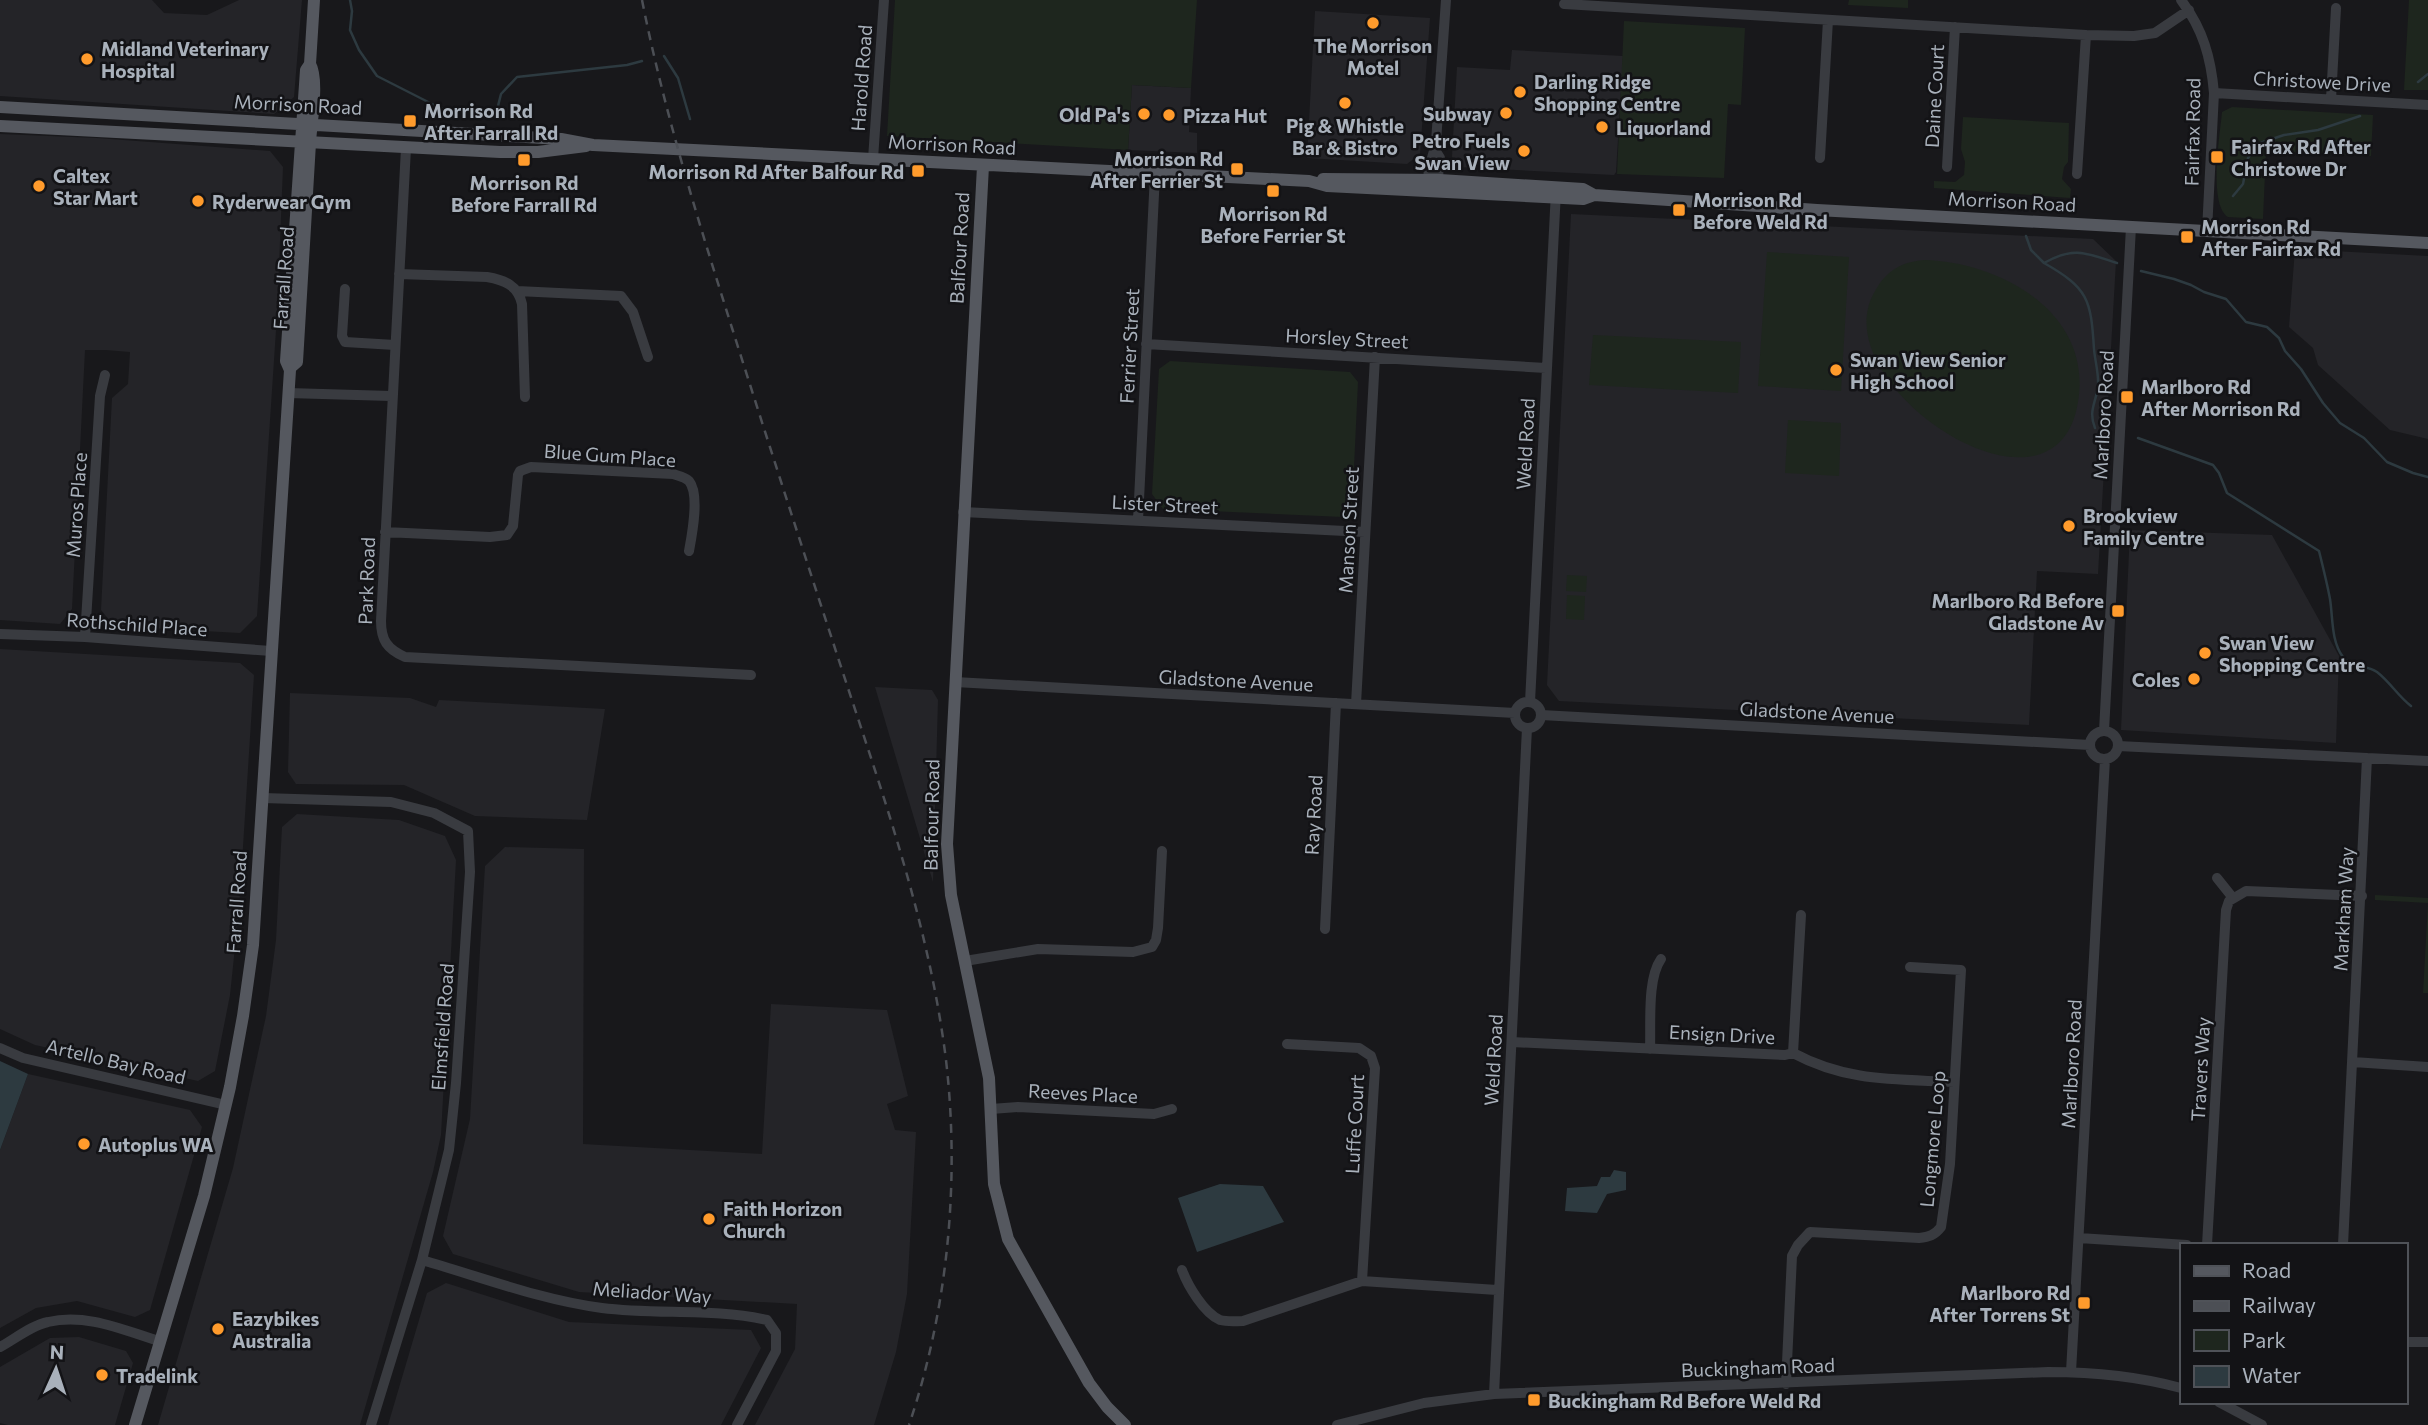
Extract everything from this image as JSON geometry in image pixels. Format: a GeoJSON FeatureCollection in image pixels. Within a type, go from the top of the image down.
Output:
{"type":"FeatureCollection","features":[{"type":"Feature","properties":{"kind":"main road","name":"Farrall Road"},"geometry":{"type":"LineString","coordinates":[[135,1425],[204,1196],[226,1105],[253,945],[290,368],[286,361],[313,69],[310,64],[314,0]]}},
{"type":"Feature","properties":{"kind":"main road","name":"Morrison Road"},"geometry":{"type":"LineString","coordinates":[[0,107],[561,139],[593,145],[983,166],[1309,181],[1326,178],[1434,179],[1556,193]]}},
{"type":"Feature","properties":{"kind":"main road","name":"Morrison Road"},"geometry":{"type":"LineString","coordinates":[[0,125],[406,148],[538,152],[593,145]]}},
{"type":"Feature","properties":{"kind":"main road","name":"Balfour Road"},"geometry":{"type":"LineString","coordinates":[[983,166],[947,844],[951,895],[989,1078],[994,1185],[1008,1239],[1088,1383],[1125,1425]]}},
{"type":"Feature","properties":{"kind":"main road","name":"Morrison Road"},"geometry":{"type":"LineString","coordinates":[[1309,181],[1327,186],[1434,193],[1556,193],[1583,189],[1594,195],[2428,243]]}},
{"type":"Feature","properties":{"kind":"street","name":"Harold Road"},"geometry":{"type":"LineString","coordinates":[[873,159],[884,0]]}},
{"type":"Feature","properties":{"kind":"street"},"geometry":{"type":"LineString","coordinates":[[1434,193],[1431,156],[1435,150],[1446,0]]}},
{"type":"Feature","properties":{"kind":"street","name":"Fairfax Road"},"geometry":{"type":"LineString","coordinates":[[2181,0],[2206,43],[2214,93],[2207,231]]}},
{"type":"Feature","properties":{"kind":"street"},"geometry":{"type":"LineString","coordinates":[[1564,4],[1637,4],[1828,20],[2134,36],[2155,33],[2189,10]]}},
{"type":"Feature","properties":{"kind":"street"},"geometry":{"type":"LineString","coordinates":[[2331,99],[2336,8]]}},
{"type":"Feature","properties":{"kind":"street"},"geometry":{"type":"LineString","coordinates":[[1820,158],[1828,20]]}},
{"type":"Feature","properties":{"kind":"street","name":"Daine Court"},"geometry":{"type":"LineString","coordinates":[[1947,167],[1955,27]]}},
{"type":"Feature","properties":{"kind":"street"},"geometry":{"type":"LineString","coordinates":[[2077,174],[2086,35]]}},
{"type":"Feature","properties":{"kind":"street","name":"Christowe Drive"},"geometry":{"type":"LineString","coordinates":[[2214,93],[2428,105]]}},
{"type":"Feature","properties":{"kind":"street","name":"Park Road"},"geometry":{"type":"LineString","coordinates":[[406,148],[391,396],[381,631],[384,643],[392,652],[405,657],[751,675]]}},
{"type":"Feature","properties":{"kind":"street","name":"Ferrier Street"},"geometry":{"type":"LineString","coordinates":[[1138,520],[1155,174]]}},
{"type":"Feature","properties":{"kind":"street","name":"Weld Road"},"geometry":{"type":"LineString","coordinates":[[1530,702],[1556,193]]}},
{"type":"Feature","properties":{"kind":"street","name":"Marlboro Road"},"geometry":{"type":"LineString","coordinates":[[2105,731],[2131,227]]}},
{"type":"Feature","properties":{"kind":"street"},"geometry":{"type":"LineString","coordinates":[[399,274],[487,277],[506,282],[517,291],[522,304],[525,397]]}},
{"type":"Feature","properties":{"kind":"street"},"geometry":{"type":"LineString","coordinates":[[345,289],[342,336],[345,342],[394,345]]}},
{"type":"Feature","properties":{"kind":"street"},"geometry":{"type":"LineString","coordinates":[[517,291],[621,296],[633,312],[649,356]]}},
{"type":"Feature","properties":{"kind":"street","name":"Horsley Street"},"geometry":{"type":"LineString","coordinates":[[1146,344],[1546,368]]}},
{"type":"Feature","properties":{"kind":"street","name":"Manson Street"},"geometry":{"type":"LineString","coordinates":[[1356,704],[1375,357]]}},
{"type":"Feature","properties":{"kind":"street","name":"Muros Place"},"geometry":{"type":"LineString","coordinates":[[85,637],[100,396],[105,375]]}},
{"type":"Feature","properties":{"kind":"street"},"geometry":{"type":"LineString","coordinates":[[288,393],[391,396]]}},
{"type":"Feature","properties":{"kind":"street","name":"Blue Gum Place"},"geometry":{"type":"LineString","coordinates":[[385,532],[490,537],[507,535],[513,526],[518,475],[520,471],[531,467],[673,474],[690,482],[693,491],[693,526],[689,551]]}},
{"type":"Feature","properties":{"kind":"street","name":"Lister Street"},"geometry":{"type":"LineString","coordinates":[[963,513],[1365,532]]}},
{"type":"Feature","properties":{"kind":"street","name":"Rothschild Place"},"geometry":{"type":"LineString","coordinates":[[0,634],[85,637],[271,651]]}},
{"type":"Feature","properties":{"kind":"street","name":"Gladstone Avenue"},"geometry":{"type":"LineString","coordinates":[[955,682],[1516,713]]}},
{"type":"Feature","properties":{"kind":"street"},"geometry":{"type":"LineString","coordinates":[[1530,702],[1537,705],[1541,715],[1537,724],[1527,728],[1519,724],[1516,713],[1519,706],[1530,702]]}},
{"type":"Feature","properties":{"kind":"street","name":"Ray Road"},"geometry":{"type":"LineString","coordinates":[[1325,929],[1336,703]]}},
{"type":"Feature","properties":{"kind":"street","name":"Gladstone Avenue"},"geometry":{"type":"LineString","coordinates":[[1541,715],[2090,745]]}},
{"type":"Feature","properties":{"kind":"street","name":"Weld Road"},"geometry":{"type":"LineString","coordinates":[[1494,1394],[1497,1290],[1527,728]]}},
{"type":"Feature","properties":{"kind":"street"},"geometry":{"type":"LineString","coordinates":[[2105,731],[2115,737],[2118,746],[2115,754],[2105,759],[2095,756],[2090,745],[2093,737],[2105,731]]}},
{"type":"Feature","properties":{"kind":"street"},"geometry":{"type":"LineString","coordinates":[[2118,746],[2428,761]]}},
{"type":"Feature","properties":{"kind":"street","name":"Markham Way"},"geometry":{"type":"LineString","coordinates":[[2343,1243],[2367,758]]}},
{"type":"Feature","properties":{"kind":"street","name":"Marlboro Road"},"geometry":{"type":"LineString","coordinates":[[2071,1372],[2105,759]]}},
{"type":"Feature","properties":{"kind":"street","name":"Elmsfield Road"},"geometry":{"type":"LineString","coordinates":[[263,798],[391,802],[435,813],[468,831],[470,872],[449,1150],[422,1260],[371,1425]]}},
{"type":"Feature","properties":{"kind":"street"},"geometry":{"type":"LineString","coordinates":[[965,961],[1038,949],[1133,951],[1152,947],[1158,928],[1162,851]]}},
{"type":"Feature","properties":{"kind":"street"},"geometry":{"type":"LineString","coordinates":[[2217,878],[2233,898],[2246,891],[2258,890],[2362,896]]}},
{"type":"Feature","properties":{"kind":"street","name":"Travers Way"},"geometry":{"type":"LineString","coordinates":[[2207,1243],[2226,909],[2233,898]]}},
{"type":"Feature","properties":{"kind":"street","name":"Ensign Drive"},"geometry":{"type":"LineString","coordinates":[[1512,1042],[1785,1055],[1793,1053],[1801,915]]}},
{"type":"Feature","properties":{"kind":"street"},"geometry":{"type":"LineString","coordinates":[[1650,1049],[1653,978],[1661,959]]}},
{"type":"Feature","properties":{"kind":"street","name":"Longmore Loop"},"geometry":{"type":"LineString","coordinates":[[1786,1384],[1792,1256],[1810,1232],[1929,1237],[1936,1233],[1943,1218],[1950,1164],[1961,970],[1910,967]]}},
{"type":"Feature","properties":{"kind":"street","name":"Luffe Court"},"geometry":{"type":"LineString","coordinates":[[1287,1044],[1359,1048],[1371,1056],[1375,1068],[1362,1281]]}},
{"type":"Feature","properties":{"kind":"street","name":"Artello Bay Road"},"geometry":{"type":"LineString","coordinates":[[0,1048],[23,1058],[226,1105]]}},
{"type":"Feature","properties":{"kind":"street"},"geometry":{"type":"LineString","coordinates":[[1793,1053],[1816,1066],[1841,1074],[1954,1082]]}},
{"type":"Feature","properties":{"kind":"street"},"geometry":{"type":"LineString","coordinates":[[2353,1062],[2428,1066]]}},
{"type":"Feature","properties":{"kind":"street","name":"Reeves Place"},"geometry":{"type":"LineString","coordinates":[[991,1109],[1018,1107],[1154,1114],[1172,1109]]}},
{"type":"Feature","properties":{"kind":"street"},"geometry":{"type":"LineString","coordinates":[[2079,1238],[2180,1245]]}},
{"type":"Feature","properties":{"kind":"street","name":"Meliador Way"},"geometry":{"type":"LineString","coordinates":[[422,1260],[564,1302],[628,1311],[747,1315],[767,1320],[776,1333],[776,1351],[737,1425]]}},
{"type":"Feature","properties":{"kind":"street"},"geometry":{"type":"LineString","coordinates":[[1182,1270],[1190,1289],[1216,1318],[1228,1322],[1243,1321],[1362,1281],[1497,1290]]}},
{"type":"Feature","properties":{"kind":"street"},"geometry":{"type":"LineString","coordinates":[[0,1347],[46,1322],[81,1319],[159,1341]]}},
{"type":"Feature","properties":{"kind":"street"},"geometry":{"type":"LineString","coordinates":[[2407,1342],[2428,1342]]}},
{"type":"Feature","properties":{"kind":"street","name":"Buckingham Road"},"geometry":{"type":"LineString","coordinates":[[1337,1425],[1424,1403],[1494,1394],[2071,1372],[2151,1379],[2180,1388]]}},
{"type":"Feature","properties":{"kind":"street"},"geometry":{"type":"LineString","coordinates":[[2223,1404],[2262,1425]]}},
{"type":"Feature","properties":{"kind":"shaded area"},"geometry":{"type":"Polygon","coordinates":[[[0,0],[152,0],[164,13],[207,15],[239,0],[302,0],[294,97],[274,114],[0,96],[0,0]]]}},
{"type":"Feature","properties":{"kind":"shaded area"},"geometry":{"type":"Polygon","coordinates":[[[1315,11],[1430,18],[1420,154],[1407,164],[1307,158],[1315,11]]]}},
{"type":"Feature","properties":{"kind":"shaded area"},"geometry":{"type":"Polygon","coordinates":[[[1512,50],[1623,56],[1614,175],[1458,167],[1452,157],[1457,67],[1510,70],[1512,50]]]}},
{"type":"Feature","properties":{"kind":"shaded area"},"geometry":{"type":"Polygon","coordinates":[[[1132,85],[1191,88],[1189,132],[1197,133],[1197,153],[1128,150],[1132,85]]]}},
{"type":"Feature","properties":{"kind":"shaded area"},"geometry":{"type":"Polygon","coordinates":[[[0,134],[97,138],[270,151],[283,167],[277,315],[257,616],[240,633],[114,626],[101,610],[112,398],[128,384],[130,352],[106,350],[85,350],[72,609],[60,624],[0,620],[0,134]]]}},
{"type":"Feature","properties":{"kind":"shaded area","name":"Swan View Senior High School"},"geometry":{"type":"Polygon","coordinates":[[[1571,214],[2093,239],[2116,261],[2098,574],[2037,571],[2029,725],[1559,701],[1547,685],[1571,214]]]}},
{"type":"Feature","properties":{"kind":"shaded area"},"geometry":{"type":"Polygon","coordinates":[[[2295,249],[2428,256],[2428,439],[2390,430],[2318,365],[2313,348],[2289,327],[2295,249]]]}},
{"type":"Feature","properties":{"kind":"shaded area"},"geometry":{"type":"Polygon","coordinates":[[[2130,530],[2272,535],[2339,656],[2336,743],[2121,730],[2130,530]]]}},
{"type":"Feature","properties":{"kind":"shaded area"},"geometry":{"type":"Polygon","coordinates":[[[0,649],[240,663],[254,675],[239,909],[230,995],[215,1071],[198,1081],[35,1045],[0,1029],[0,649]]]}},
{"type":"Feature","properties":{"kind":"shaded area"},"geometry":{"type":"Polygon","coordinates":[[[875,687],[932,690],[938,700],[933,882],[875,687]]]}},
{"type":"Feature","properties":{"kind":"shaded area"},"geometry":{"type":"Polygon","coordinates":[[[290,693],[410,698],[436,707],[439,700],[605,709],[587,820],[475,816],[404,785],[296,784],[288,772],[290,693]]]}},
{"type":"Feature","properties":{"kind":"shaded area"},"geometry":{"type":"Polygon","coordinates":[[[297,814],[399,820],[445,836],[456,860],[441,1135],[433,1172],[360,1425],[158,1425],[233,1168],[266,1016],[276,940],[282,827],[297,814]]]}},
{"type":"Feature","properties":{"kind":"shaded area"},"geometry":{"type":"Polygon","coordinates":[[[505,847],[584,849],[583,1144],[762,1154],[771,1004],[887,1010],[908,1096],[887,1104],[895,1130],[916,1132],[907,1294],[896,1352],[874,1425],[755,1425],[795,1349],[797,1304],[579,1292],[453,1254],[443,1236],[470,1119],[485,866],[505,847]]]}},
{"type":"Feature","properties":{"kind":"shaded area"},"geometry":{"type":"Polygon","coordinates":[[[28,1074],[190,1110],[202,1127],[150,1310],[135,1317],[77,1301],[36,1308],[0,1328],[0,1150],[28,1074]]]}},
{"type":"Feature","properties":{"kind":"shaded area"},"geometry":{"type":"Polygon","coordinates":[[[446,1283],[569,1322],[751,1330],[761,1348],[721,1425],[388,1425],[427,1293],[446,1283]]]}},
{"type":"Feature","properties":{"kind":"shaded area"},"geometry":{"type":"Polygon","coordinates":[[[79,1337],[126,1351],[133,1363],[115,1425],[0,1423],[0,1367],[50,1338],[79,1337]]]}},
{"type":"Feature","properties":{"kind":"green space"},"geometry":{"type":"Polygon","coordinates":[[[895,0],[1197,0],[1191,88],[1132,85],[1128,150],[887,136],[895,0]]]}},
{"type":"Feature","properties":{"kind":"green space"},"geometry":{"type":"Polygon","coordinates":[[[1849,0],[1908,0],[1908,8],[1848,5],[1849,0]]]}},
{"type":"Feature","properties":{"kind":"green space"},"geometry":{"type":"Polygon","coordinates":[[[2409,0],[2428,0],[2428,90],[2404,90],[2409,0]]]}},
{"type":"Feature","properties":{"kind":"green space"},"geometry":{"type":"Polygon","coordinates":[[[1624,21],[1745,28],[1741,105],[1728,104],[1724,178],[1617,174],[1624,21]]]}},
{"type":"Feature","properties":{"kind":"green space"},"geometry":{"type":"Polygon","coordinates":[[[2232,107],[2373,115],[2371,156],[2266,151],[2263,219],[2228,217],[2218,198],[2217,168],[2222,112],[2232,107]]]}},
{"type":"Feature","properties":{"kind":"green space"},"geometry":{"type":"Polygon","coordinates":[[[1963,117],[2069,123],[2068,162],[2064,167],[2062,179],[2071,189],[2070,198],[1934,188],[1934,181],[1955,182],[1964,175],[1965,162],[1961,149],[1963,117]]]}},
{"type":"Feature","properties":{"kind":"green space"},"geometry":{"type":"Polygon","coordinates":[[[1767,252],[1849,257],[1841,391],[1758,386],[1767,252]]]}},
{"type":"Feature","properties":{"kind":"green space"},"geometry":{"type":"Polygon","coordinates":[[[1924,260],[1953,263],[2011,282],[2036,298],[2056,318],[2071,343],[2079,370],[2078,402],[2061,441],[2030,457],[1990,453],[1948,434],[1910,405],[1881,368],[1867,330],[1874,293],[1894,269],[1924,260]]]}},
{"type":"Feature","properties":{"kind":"green space"},"geometry":{"type":"Polygon","coordinates":[[[1593,335],[1741,342],[1738,393],[1589,385],[1593,335]]]}},
{"type":"Feature","properties":{"kind":"green space"},"geometry":{"type":"Polygon","coordinates":[[[1170,361],[1350,372],[1358,382],[1352,510],[1343,517],[1163,509],[1152,494],[1159,369],[1170,361]]]}},
{"type":"Feature","properties":{"kind":"green space"},"geometry":{"type":"Polygon","coordinates":[[[1788,420],[1841,423],[1839,476],[1785,473],[1788,420]]]}},
{"type":"Feature","properties":{"kind":"green space"},"geometry":{"type":"Polygon","coordinates":[[[1567,575],[1587,576],[1586,592],[1566,591],[1567,575]]]}},
{"type":"Feature","properties":{"kind":"green space"},"geometry":{"type":"Polygon","coordinates":[[[1567,595],[1585,596],[1584,620],[1566,619],[1567,595]]]}},
{"type":"Feature","properties":{"kind":"green space"},"geometry":{"type":"Polygon","coordinates":[[[2375,895],[2428,898],[2428,903],[2375,900],[2375,895]]]}},
{"type":"Feature","properties":{"kind":"green space"},"geometry":{"type":"Polygon","coordinates":[[[2428,903],[2428,993],[2423,993],[2428,903]]]}},
{"type":"Feature","properties":{"kind":"water"},"geometry":{"type":"Polygon","coordinates":[[[0,1061],[28,1074],[0,1150],[0,1061]]]}},
{"type":"Feature","properties":{"kind":"water"},"geometry":{"type":"Polygon","coordinates":[[[1614,1170],[1626,1172],[1626,1190],[1607,1194],[1597,1213],[1565,1211],[1567,1188],[1597,1186],[1601,1177],[1610,1177],[1614,1170]]]}},
{"type":"Feature","properties":{"kind":"water"},"geometry":{"type":"Polygon","coordinates":[[[1220,1184],[1263,1186],[1284,1222],[1197,1252],[1178,1198],[1220,1184]]]}},
{"type":"Feature","properties":{"kind":"waterway"},"geometry":{"type":"LineString","coordinates":[[350,0],[350,30],[359,50],[377,76],[440,108],[489,117],[497,110],[501,94],[517,77],[642,61]]}},
{"type":"Feature","properties":{"kind":"waterway"},"geometry":{"type":"LineString","coordinates":[[664,56],[678,78],[690,119]]}},
{"type":"Feature","properties":{"kind":"waterway"},"geometry":{"type":"LineString","coordinates":[[2418,82],[2428,74]]}},
{"type":"Feature","properties":{"kind":"waterway"},"geometry":{"type":"LineString","coordinates":[[2233,196],[2243,184],[2248,158],[2260,143],[2284,135],[2318,130],[2360,116]]}},
{"type":"Feature","properties":{"kind":"waterway"},"geometry":{"type":"LineString","coordinates":[[2026,236],[2031,250],[2044,263],[2072,253],[2097,256],[2117,263]]}},
{"type":"Feature","properties":{"kind":"waterway"},"geometry":{"type":"LineString","coordinates":[[2044,263],[2070,280],[2088,306],[2098,377],[2092,412],[2095,428]]}},
{"type":"Feature","properties":{"kind":"waterway"},"geometry":{"type":"LineString","coordinates":[[2141,271],[2174,279],[2226,299],[2246,322],[2267,327],[2279,338],[2285,351],[2340,423],[2364,438],[2387,462],[2428,477]]}},
{"type":"Feature","properties":{"kind":"waterway"},"geometry":{"type":"LineString","coordinates":[[2138,438],[2213,465],[2227,493],[2319,551],[2330,599],[2334,637],[2339,651],[2347,661],[2377,672],[2411,706]]}},
{"type":"Feature","properties":{"kind":"railway"},"geometry":{"type":"LineString","coordinates":[[642,0],[671,124],[694,206],[899,846],[927,952],[938,1006],[950,1106],[951,1198],[942,1290],[933,1336],[909,1425]]}},
{"type":"Feature","properties":{"kind":"place","name":"The Morrison Motel"},"geometry":{"type":"Point","coordinates":[1373,23]}},
{"type":"Feature","properties":{"kind":"place","name":"Midland Veterinary Hospital"},"geometry":{"type":"Point","coordinates":[87,59]}},
{"type":"Feature","properties":{"kind":"place","name":"Darling Ridge Shopping Centre"},"geometry":{"type":"Point","coordinates":[1520,92]}},
{"type":"Feature","properties":{"kind":"place","name":"Pig & Whistle Bar & Bistro"},"geometry":{"type":"Point","coordinates":[1345,103]}},
{"type":"Feature","properties":{"kind":"place","name":"Subway"},"geometry":{"type":"Point","coordinates":[1506,113]}},
{"type":"Feature","properties":{"kind":"place","name":"Old Pa's"},"geometry":{"type":"Point","coordinates":[1144,114]}},
{"type":"Feature","properties":{"kind":"place","name":"Pizza Hut"},"geometry":{"type":"Point","coordinates":[1169,115]}},
{"type":"Feature","properties":{"kind":"place","name":"Morrison Rd After Farrall Rd"},"geometry":{"type":"Point","coordinates":[410,121]}},
{"type":"Feature","properties":{"kind":"place","name":"Liquorland"},"geometry":{"type":"Point","coordinates":[1602,127]}},
{"type":"Feature","properties":{"kind":"place","name":"Petro Fuels Swan View"},"geometry":{"type":"Point","coordinates":[1524,151]}},
{"type":"Feature","properties":{"kind":"place","name":"Fairfax Rd After Christowe Dr"},"geometry":{"type":"Point","coordinates":[2217,157]}},
{"type":"Feature","properties":{"kind":"place","name":"Morrison Rd Before Farrall Rd"},"geometry":{"type":"Point","coordinates":[524,160]}},
{"type":"Feature","properties":{"kind":"place","name":"Morrison Rd After Ferrier St"},"geometry":{"type":"Point","coordinates":[1237,169]}},
{"type":"Feature","properties":{"kind":"place","name":"Morrison Rd After Balfour Rd"},"geometry":{"type":"Point","coordinates":[918,171]}},
{"type":"Feature","properties":{"kind":"place","name":"Caltex Star Mart"},"geometry":{"type":"Point","coordinates":[39,186]}},
{"type":"Feature","properties":{"kind":"place","name":"Morrison Rd Before Ferrier St"},"geometry":{"type":"Point","coordinates":[1273,191]}},
{"type":"Feature","properties":{"kind":"place","name":"Ryderwear Gym"},"geometry":{"type":"Point","coordinates":[198,201]}},
{"type":"Feature","properties":{"kind":"place","name":"Morrison Rd Before Weld Rd"},"geometry":{"type":"Point","coordinates":[1679,210]}},
{"type":"Feature","properties":{"kind":"place","name":"Morrison Rd After Fairfax Rd"},"geometry":{"type":"Point","coordinates":[2187,237]}},
{"type":"Feature","properties":{"kind":"place","name":"Swan View Senior High School"},"geometry":{"type":"Point","coordinates":[1836,370]}},
{"type":"Feature","properties":{"kind":"place","name":"Marlboro Rd After Morrison Rd"},"geometry":{"type":"Point","coordinates":[2127,397]}},
{"type":"Feature","properties":{"kind":"place","name":"Brookview Family Centre"},"geometry":{"type":"Point","coordinates":[2069,526]}},
{"type":"Feature","properties":{"kind":"place","name":"Marlboro Rd Before Gladstone Av"},"geometry":{"type":"Point","coordinates":[2118,611]}},
{"type":"Feature","properties":{"kind":"place","name":"Swan View Shopping Centre"},"geometry":{"type":"Point","coordinates":[2205,653]}},
{"type":"Feature","properties":{"kind":"place","name":"Coles"},"geometry":{"type":"Point","coordinates":[2194,679]}},
{"type":"Feature","properties":{"kind":"place","name":"Autoplus WA"},"geometry":{"type":"Point","coordinates":[84,1144]}},
{"type":"Feature","properties":{"kind":"place","name":"Faith Horizon Church"},"geometry":{"type":"Point","coordinates":[709,1219]}},
{"type":"Feature","properties":{"kind":"place","name":"Marlboro Rd After Torrens St"},"geometry":{"type":"Point","coordinates":[2084,1303]}},
{"type":"Feature","properties":{"kind":"place","name":"Eazybikes Australia"},"geometry":{"type":"Point","coordinates":[218,1329]}},
{"type":"Feature","properties":{"kind":"place","name":"Tradelink"},"geometry":{"type":"Point","coordinates":[102,1375]}},
{"type":"Feature","properties":{"kind":"place","name":"Buckingham Rd Before Weld Rd"},"geometry":{"type":"Point","coordinates":[1534,1400]}}]}
